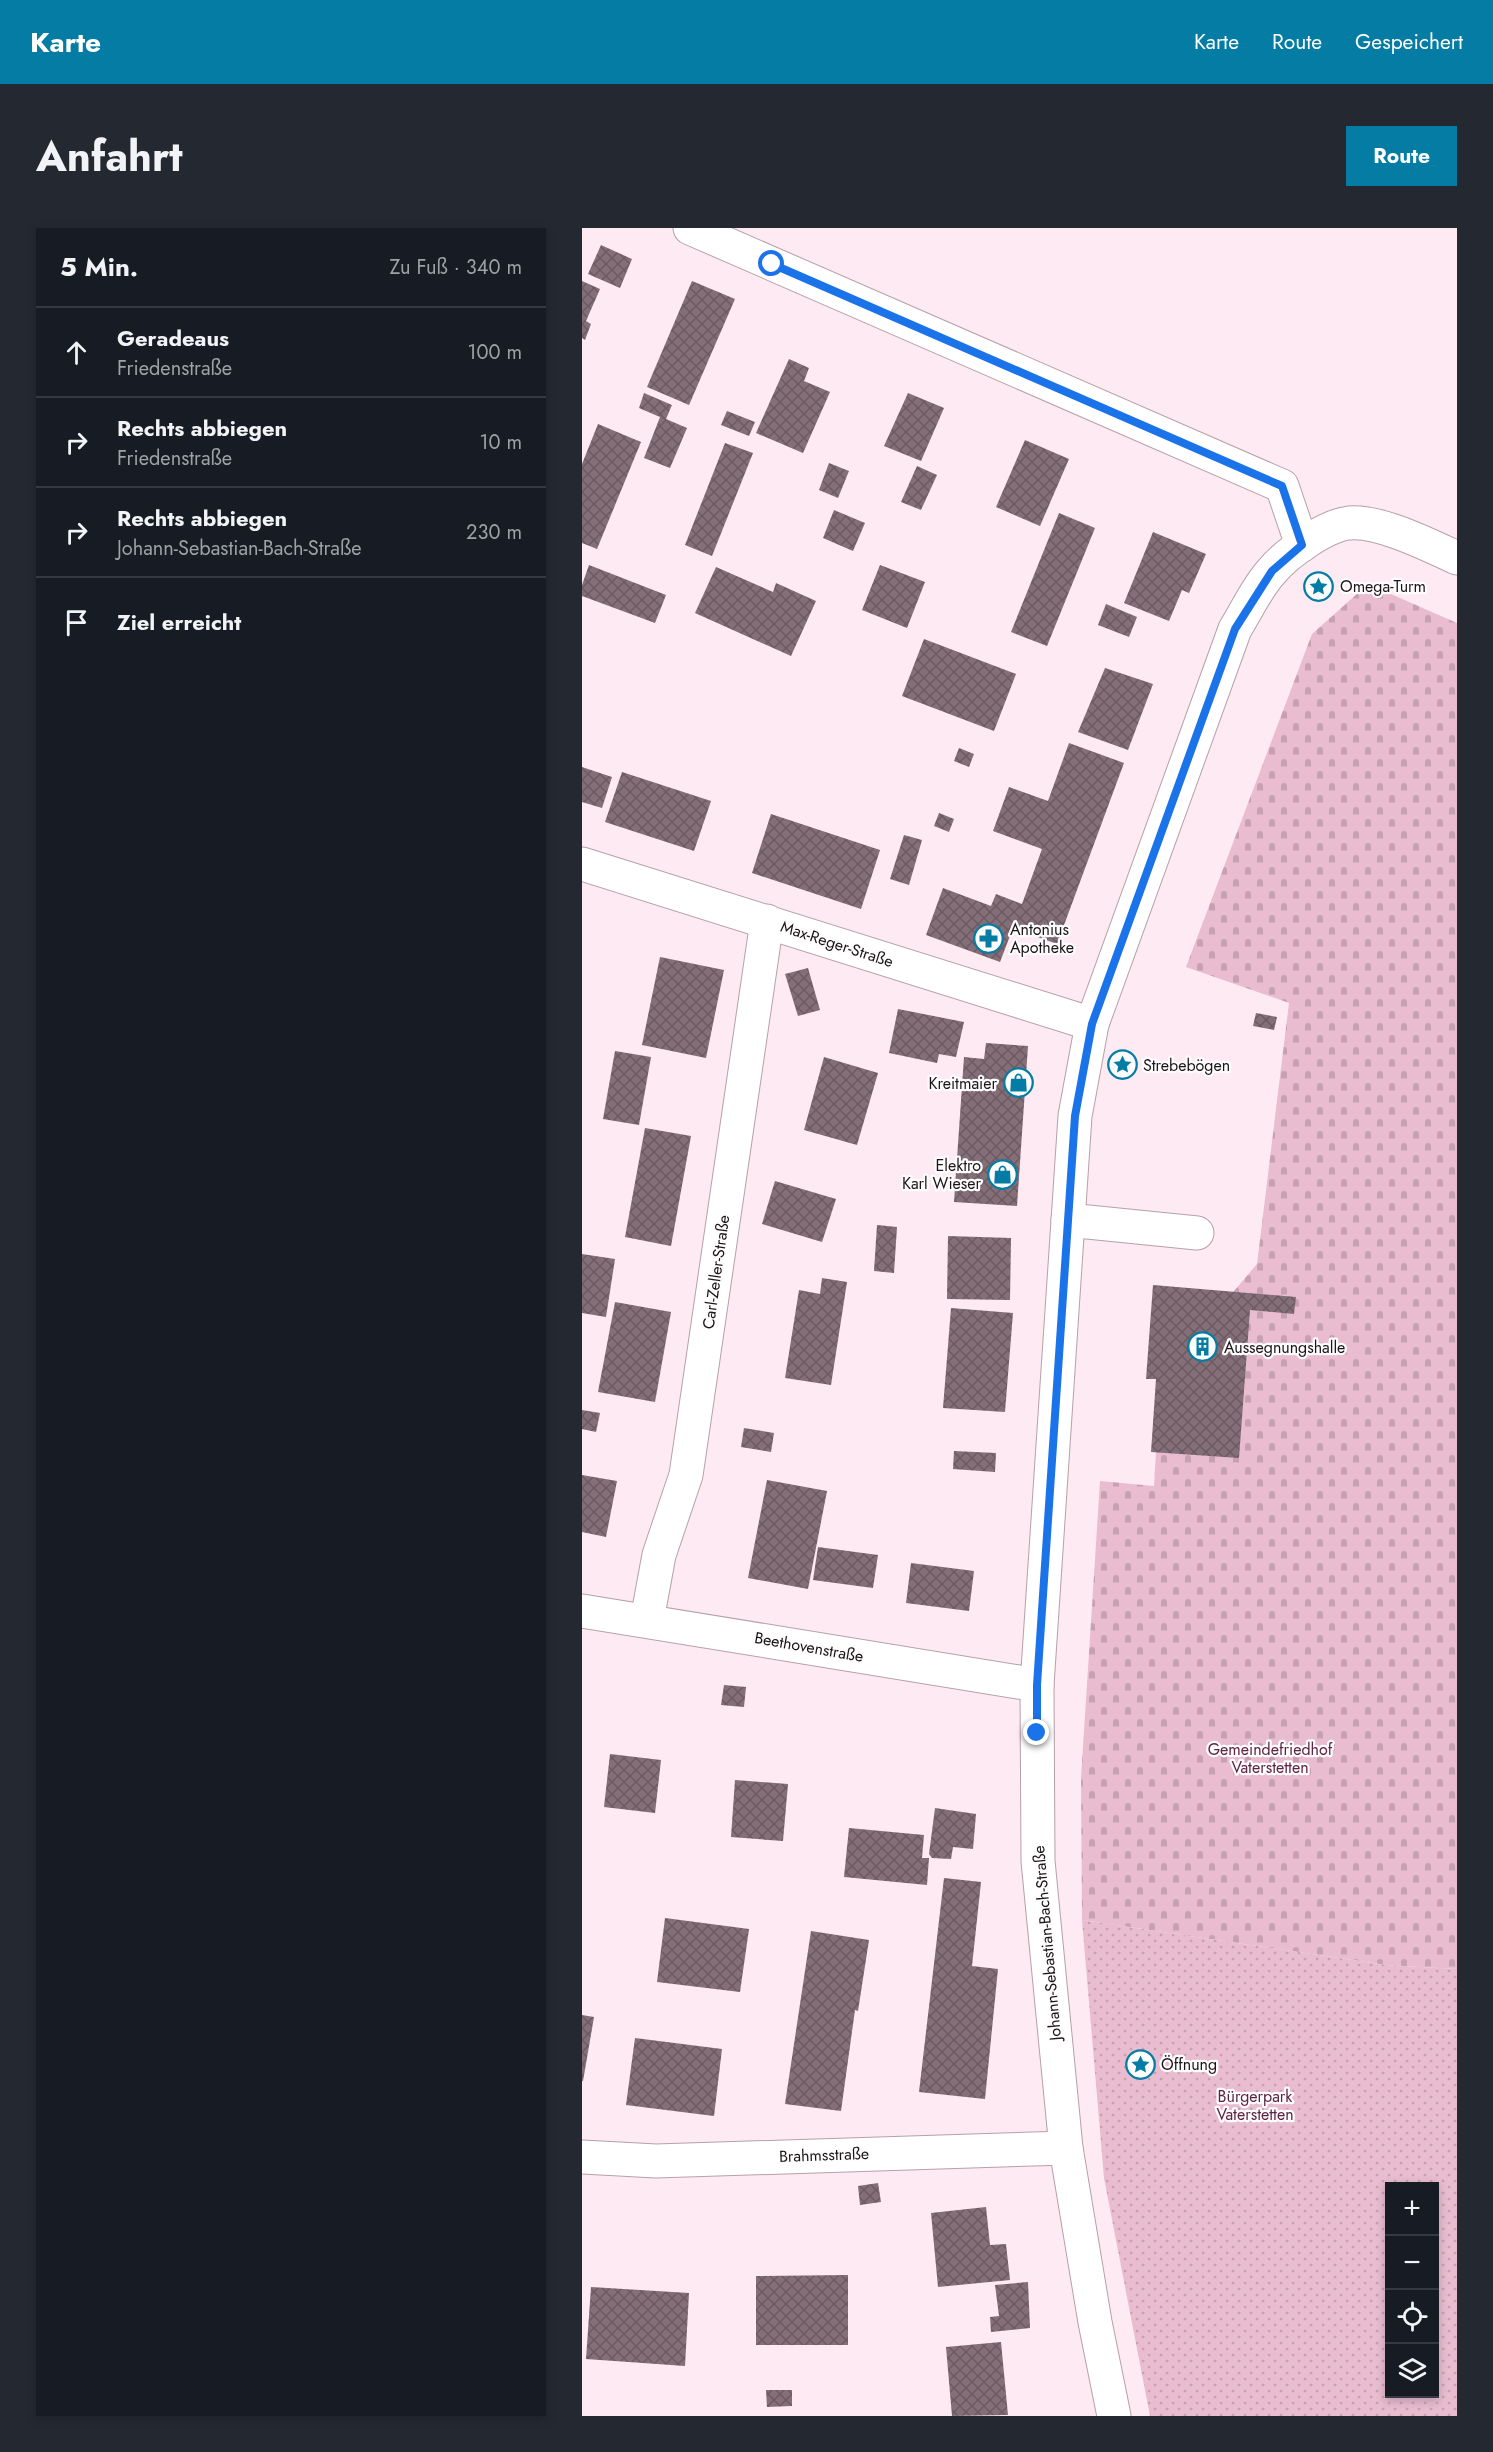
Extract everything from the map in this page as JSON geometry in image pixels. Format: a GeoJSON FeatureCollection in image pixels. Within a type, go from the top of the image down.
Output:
{"type":"FeatureCollection","features":[{"type":"Feature","properties":{"kind":"street"},"geometry":{"type":"LineString","coordinates":[[690,228],[1282,486],[1302,545]]}},
{"type":"Feature","properties":{"kind":"street","name":"Johann-Sebastian-Bach-Straße"},"geometry":{"type":"LineString","coordinates":[[1114,2416],[1095,2322],[1066,2148],[1038,1861],[1037,1685],[1075,1116],[1092,1024],[1235,629],[1272,571],[1302,545],[1335,527],[1350,523],[1399,532],[1457,558]]}},
{"type":"Feature","properties":{"kind":"street","name":"Max-Reger-Straße"},"geometry":{"type":"LineString","coordinates":[[582,864],[1092,1024]]}},
{"type":"Feature","properties":{"kind":"street","name":"Carl-Zeller-Straße"},"geometry":{"type":"LineString","coordinates":[[647,1620],[658,1555],[686,1475],[767,921]]}},
{"type":"Feature","properties":{"kind":"street"},"geometry":{"type":"LineString","coordinates":[[1068,1220],[1197,1233]]}},
{"type":"Feature","properties":{"kind":"street","name":"Beethovenstraße"},"geometry":{"type":"LineString","coordinates":[[582,1611],[1037,1685]]}},
{"type":"Feature","properties":{"kind":"street","name":"Brahmsstraße"},"geometry":{"type":"LineString","coordinates":[[582,2157],[656,2161],[1066,2148]]}},
{"type":"Feature","properties":{"kind":"green space","name":"Gemeindefriedhof Vaterstetten"},"geometry":{"type":"Polygon","coordinates":[[[1368,584],[1457,623],[1457,1969],[1386,1965],[1082,1920],[1081,1778],[1100,1481],[1154,1486],[1156,1452],[1234,1291],[1257,1264],[1289,1003],[1186,967],[1312,634],[1368,584]]]}},
{"type":"Feature","properties":{"kind":"green space","name":"Bürgerpark Vaterstetten"},"geometry":{"type":"Polygon","coordinates":[[[1082,1920],[1386,1965],[1457,1969],[1457,2416],[1150,2416],[1104,2178],[1082,1920]]]}},
{"type":"Feature","properties":{"kind":"building"},"geometry":{"type":"Polygon","coordinates":[[[601,245],[632,259],[620,288],[588,274],[601,245]]]}},
{"type":"Feature","properties":{"kind":"building"},"geometry":{"type":"Polygon","coordinates":[[[582,281],[600,289],[586,321],[591,324],[585,340],[582,338],[582,281]]]}},
{"type":"Feature","properties":{"kind":"building"},"geometry":{"type":"Polygon","coordinates":[[[692,281],[735,299],[689,405],[647,387],[692,281]]]}},
{"type":"Feature","properties":{"kind":"building"},"geometry":{"type":"Polygon","coordinates":[[[789,359],[809,368],[804,381],[830,392],[803,453],[756,433],[789,359]]]}},
{"type":"Feature","properties":{"kind":"building"},"geometry":{"type":"Polygon","coordinates":[[[644,393],[672,405],[666,419],[687,428],[670,468],[644,458],[660,417],[639,408],[644,393]]]}},
{"type":"Feature","properties":{"kind":"building"},"geometry":{"type":"Polygon","coordinates":[[[908,393],[944,408],[921,461],[884,446],[908,393]]]}},
{"type":"Feature","properties":{"kind":"building"},"geometry":{"type":"Polygon","coordinates":[[[727,411],[755,422],[749,436],[721,425],[727,411]]]}},
{"type":"Feature","properties":{"kind":"building"},"geometry":{"type":"Polygon","coordinates":[[[598,424],[641,442],[597,549],[582,543],[582,464],[598,424]]]}},
{"type":"Feature","properties":{"kind":"building"},"geometry":{"type":"Polygon","coordinates":[[[1025,440],[1069,459],[1040,526],[996,507],[1025,440]]]}},
{"type":"Feature","properties":{"kind":"building"},"geometry":{"type":"Polygon","coordinates":[[[725,443],[753,453],[712,556],[685,545],[725,443]]]}},
{"type":"Feature","properties":{"kind":"building"},"geometry":{"type":"Polygon","coordinates":[[[829,463],[849,471],[838,498],[819,490],[829,463]]]}},
{"type":"Feature","properties":{"kind":"building"},"geometry":{"type":"Polygon","coordinates":[[[917,466],[937,475],[921,510],[901,502],[917,466]]]}},
{"type":"Feature","properties":{"kind":"building"},"geometry":{"type":"Polygon","coordinates":[[[834,510],[865,523],[853,551],[823,538],[834,510]]]}},
{"type":"Feature","properties":{"kind":"building"},"geometry":{"type":"Polygon","coordinates":[[[1059,513],[1095,528],[1047,646],[1011,632],[1059,513]]]}},
{"type":"Feature","properties":{"kind":"building"},"geometry":{"type":"Polygon","coordinates":[[[1153,532],[1206,554],[1189,593],[1182,590],[1169,621],[1124,603],[1153,532]]]}},
{"type":"Feature","properties":{"kind":"building"},"geometry":{"type":"Polygon","coordinates":[[[589,565],[666,595],[655,623],[582,596],[582,585],[589,565]]]}},
{"type":"Feature","properties":{"kind":"building"},"geometry":{"type":"Polygon","coordinates":[[[880,565],[925,582],[907,628],[862,610],[880,565]]]}},
{"type":"Feature","properties":{"kind":"building"},"geometry":{"type":"Polygon","coordinates":[[[716,567],[773,592],[776,583],[816,601],[791,656],[695,613],[716,567]]]}},
{"type":"Feature","properties":{"kind":"building"},"geometry":{"type":"Polygon","coordinates":[[[1106,604],[1137,617],[1129,637],[1098,625],[1106,604]]]}},
{"type":"Feature","properties":{"kind":"building"},"geometry":{"type":"Polygon","coordinates":[[[924,639],[1016,674],[994,731],[902,696],[924,639]]]}},
{"type":"Feature","properties":{"kind":"building"},"geometry":{"type":"Polygon","coordinates":[[[1105,668],[1153,684],[1128,750],[1078,732],[1105,668]]]}},
{"type":"Feature","properties":{"kind":"building"},"geometry":{"type":"Polygon","coordinates":[[[1069,743],[1124,763],[1057,944],[1013,928],[1000,962],[926,935],[943,888],[991,906],[996,894],[1022,904],[1042,849],[993,831],[1009,787],[1048,801],[1069,743]]]}},
{"type":"Feature","properties":{"kind":"building"},"geometry":{"type":"Polygon","coordinates":[[[959,748],[974,754],[969,767],[954,761],[959,748]]]}},
{"type":"Feature","properties":{"kind":"building"},"geometry":{"type":"Polygon","coordinates":[[[582,767],[612,777],[602,808],[582,802],[582,767]]]}},
{"type":"Feature","properties":{"kind":"building"},"geometry":{"type":"Polygon","coordinates":[[[622,772],[711,801],[694,851],[605,822],[622,772]]]}},
{"type":"Feature","properties":{"kind":"building"},"geometry":{"type":"Polygon","coordinates":[[[939,813],[954,819],[949,832],[934,826],[939,813]]]}},
{"type":"Feature","properties":{"kind":"building"},"geometry":{"type":"Polygon","coordinates":[[[771,814],[880,850],[861,909],[752,873],[771,814]]]}},
{"type":"Feature","properties":{"kind":"building"},"geometry":{"type":"Polygon","coordinates":[[[904,835],[922,840],[909,885],[890,879],[904,835]]]}},
{"type":"Feature","properties":{"kind":"building"},"geometry":{"type":"Polygon","coordinates":[[[660,957],[724,970],[706,1058],[642,1045],[660,957]]]}},
{"type":"Feature","properties":{"kind":"building"},"geometry":{"type":"Polygon","coordinates":[[[808,968],[820,1010],[798,1016],[785,974],[808,968]]]}},
{"type":"Feature","properties":{"kind":"building"},"geometry":{"type":"Polygon","coordinates":[[[898,1009],[964,1022],[956,1057],[939,1054],[937,1063],[889,1053],[898,1009]]]}},
{"type":"Feature","properties":{"kind":"building"},"geometry":{"type":"Polygon","coordinates":[[[1256,1013],[1277,1017],[1274,1030],[1253,1026],[1256,1013]]]}},
{"type":"Feature","properties":{"kind":"building"},"geometry":{"type":"Polygon","coordinates":[[[986,1043],[1028,1046],[1017,1206],[954,1202],[964,1057],[984,1059],[986,1043]]]}},
{"type":"Feature","properties":{"kind":"building"},"geometry":{"type":"Polygon","coordinates":[[[615,1051],[651,1057],[639,1125],[603,1119],[615,1051]]]}},
{"type":"Feature","properties":{"kind":"building"},"geometry":{"type":"Polygon","coordinates":[[[824,1057],[878,1073],[857,1145],[804,1130],[824,1057]]]}},
{"type":"Feature","properties":{"kind":"building"},"geometry":{"type":"Polygon","coordinates":[[[645,1128],[691,1136],[671,1246],[625,1237],[645,1128]]]}},
{"type":"Feature","properties":{"kind":"building"},"geometry":{"type":"Polygon","coordinates":[[[775,1181],[836,1199],[822,1242],[762,1224],[775,1181]]]}},
{"type":"Feature","properties":{"kind":"building"},"geometry":{"type":"Polygon","coordinates":[[[877,1225],[897,1227],[894,1273],[874,1271],[877,1225]]]}},
{"type":"Feature","properties":{"kind":"building"},"geometry":{"type":"Polygon","coordinates":[[[948,1236],[1011,1238],[1010,1300],[947,1299],[948,1236]]]}},
{"type":"Feature","properties":{"kind":"building"},"geometry":{"type":"Polygon","coordinates":[[[582,1254],[615,1259],[606,1317],[582,1313],[582,1254]]]}},
{"type":"Feature","properties":{"kind":"building"},"geometry":{"type":"Polygon","coordinates":[[[822,1278],[847,1282],[831,1385],[785,1378],[799,1290],[820,1294],[822,1278]]]}},
{"type":"Feature","properties":{"kind":"building","name":"Aussegnungshalle"},"geometry":{"type":"Polygon","coordinates":[[[1153,1285],[1296,1297],[1294,1314],[1250,1310],[1239,1458],[1151,1452],[1156,1379],[1146,1379],[1153,1285]]]}},
{"type":"Feature","properties":{"kind":"building"},"geometry":{"type":"Polygon","coordinates":[[[615,1302],[671,1312],[655,1402],[598,1392],[615,1302]]]}},
{"type":"Feature","properties":{"kind":"building"},"geometry":{"type":"Polygon","coordinates":[[[951,1308],[1013,1313],[1005,1412],[943,1408],[951,1308]]]}},
{"type":"Feature","properties":{"kind":"building"},"geometry":{"type":"Polygon","coordinates":[[[582,1410],[600,1413],[596,1432],[582,1429],[582,1410]]]}},
{"type":"Feature","properties":{"kind":"building"},"geometry":{"type":"Polygon","coordinates":[[[744,1428],[774,1433],[771,1452],[741,1447],[744,1428]]]}},
{"type":"Feature","properties":{"kind":"building"},"geometry":{"type":"Polygon","coordinates":[[[954,1451],[996,1453],[995,1472],[953,1469],[954,1451]]]}},
{"type":"Feature","properties":{"kind":"building"},"geometry":{"type":"Polygon","coordinates":[[[582,1475],[617,1481],[606,1537],[582,1532],[582,1475]]]}},
{"type":"Feature","properties":{"kind":"building"},"geometry":{"type":"Polygon","coordinates":[[[767,1480],[827,1491],[808,1589],[748,1578],[767,1480]]]}},
{"type":"Feature","properties":{"kind":"building"},"geometry":{"type":"Polygon","coordinates":[[[818,1547],[878,1555],[873,1588],[813,1580],[818,1547]]]}},
{"type":"Feature","properties":{"kind":"building"},"geometry":{"type":"Polygon","coordinates":[[[911,1563],[974,1571],[969,1611],[906,1603],[911,1563]]]}},
{"type":"Feature","properties":{"kind":"building"},"geometry":{"type":"Polygon","coordinates":[[[724,1685],[746,1687],[744,1707],[721,1705],[724,1685]]]}},
{"type":"Feature","properties":{"kind":"building"},"geometry":{"type":"Polygon","coordinates":[[[610,1754],[661,1760],[655,1813],[604,1807],[610,1754]]]}},
{"type":"Feature","properties":{"kind":"building"},"geometry":{"type":"Polygon","coordinates":[[[735,1780],[788,1784],[783,1841],[731,1837],[735,1780]]]}},
{"type":"Feature","properties":{"kind":"building"},"geometry":{"type":"Polygon","coordinates":[[[935,1808],[976,1814],[973,1849],[953,1847],[951,1859],[932,1858],[929,1854],[935,1808]]]}},
{"type":"Feature","properties":{"kind":"building"},"geometry":{"type":"Polygon","coordinates":[[[849,1828],[924,1835],[922,1858],[929,1858],[927,1885],[844,1877],[849,1828]]]}},
{"type":"Feature","properties":{"kind":"building"},"geometry":{"type":"Polygon","coordinates":[[[944,1878],[981,1882],[972,1966],[998,1969],[985,2099],[919,2092],[944,1878]]]}},
{"type":"Feature","properties":{"kind":"building"},"geometry":{"type":"Polygon","coordinates":[[[665,1918],[749,1929],[740,1992],[657,1982],[665,1918]]]}},
{"type":"Feature","properties":{"kind":"building"},"geometry":{"type":"Polygon","coordinates":[[[811,1931],[869,1940],[858,2011],[855,2010],[841,2111],[785,2104],[811,1931]]]}},
{"type":"Feature","properties":{"kind":"building"},"geometry":{"type":"Polygon","coordinates":[[[582,2015],[594,2017],[583,2081],[582,2081],[582,2015]]]}},
{"type":"Feature","properties":{"kind":"building"},"geometry":{"type":"Polygon","coordinates":[[[635,2038],[722,2049],[714,2116],[626,2105],[635,2038]]]}},
{"type":"Feature","properties":{"kind":"building"},"geometry":{"type":"Polygon","coordinates":[[[878,2183],[881,2202],[860,2205],[858,2186],[878,2183]]]}},
{"type":"Feature","properties":{"kind":"building"},"geometry":{"type":"Polygon","coordinates":[[[986,2207],[990,2245],[1006,2244],[1010,2280],[938,2287],[931,2213],[986,2207]]]}},
{"type":"Feature","properties":{"kind":"building"},"geometry":{"type":"Polygon","coordinates":[[[848,2275],[848,2345],[756,2345],[756,2276],[848,2275]]]}},
{"type":"Feature","properties":{"kind":"building"},"geometry":{"type":"Polygon","coordinates":[[[1028,2282],[1030,2328],[991,2332],[990,2317],[999,2316],[995,2285],[1028,2282]]]}},
{"type":"Feature","properties":{"kind":"building"},"geometry":{"type":"Polygon","coordinates":[[[591,2287],[689,2293],[685,2366],[586,2359],[591,2287]]]}},
{"type":"Feature","properties":{"kind":"building"},"geometry":{"type":"Polygon","coordinates":[[[1001,2342],[1008,2415],[952,2416],[946,2347],[1001,2342]]]}},
{"type":"Feature","properties":{"kind":"building"},"geometry":{"type":"Polygon","coordinates":[[[766,2390],[792,2390],[792,2406],[767,2407],[766,2390]]]}},
{"type":"Feature","properties":{"kind":"place","name":"Omega-Turm"},"geometry":{"type":"Point","coordinates":[1319,586]}},
{"type":"Feature","properties":{"kind":"place","name":"Antonius Apotheke"},"geometry":{"type":"Point","coordinates":[989,938]}},
{"type":"Feature","properties":{"kind":"place","name":"Strebebögen"},"geometry":{"type":"Point","coordinates":[1122,1065]}},
{"type":"Feature","properties":{"kind":"place","name":"Kreitmaier"},"geometry":{"type":"Point","coordinates":[1018,1083]}},
{"type":"Feature","properties":{"kind":"place","name":"Elektro Karl Wieser"},"geometry":{"type":"Point","coordinates":[1002,1174]}},
{"type":"Feature","properties":{"kind":"place","name":"Aussegnungshalle"},"geometry":{"type":"Point","coordinates":[1203,1347]}},
{"type":"Feature","properties":{"kind":"place","name":"Öffnung"},"geometry":{"type":"Point","coordinates":[1140,2064]}},
{"type":"Feature","properties":{"kind":"route"},"geometry":{"type":"LineString","coordinates":[[772,264],[1282,486],[1302,545],[1272,571],[1235,629],[1092,1024],[1075,1116],[1037,1685],[1037,1733]]}}]}
